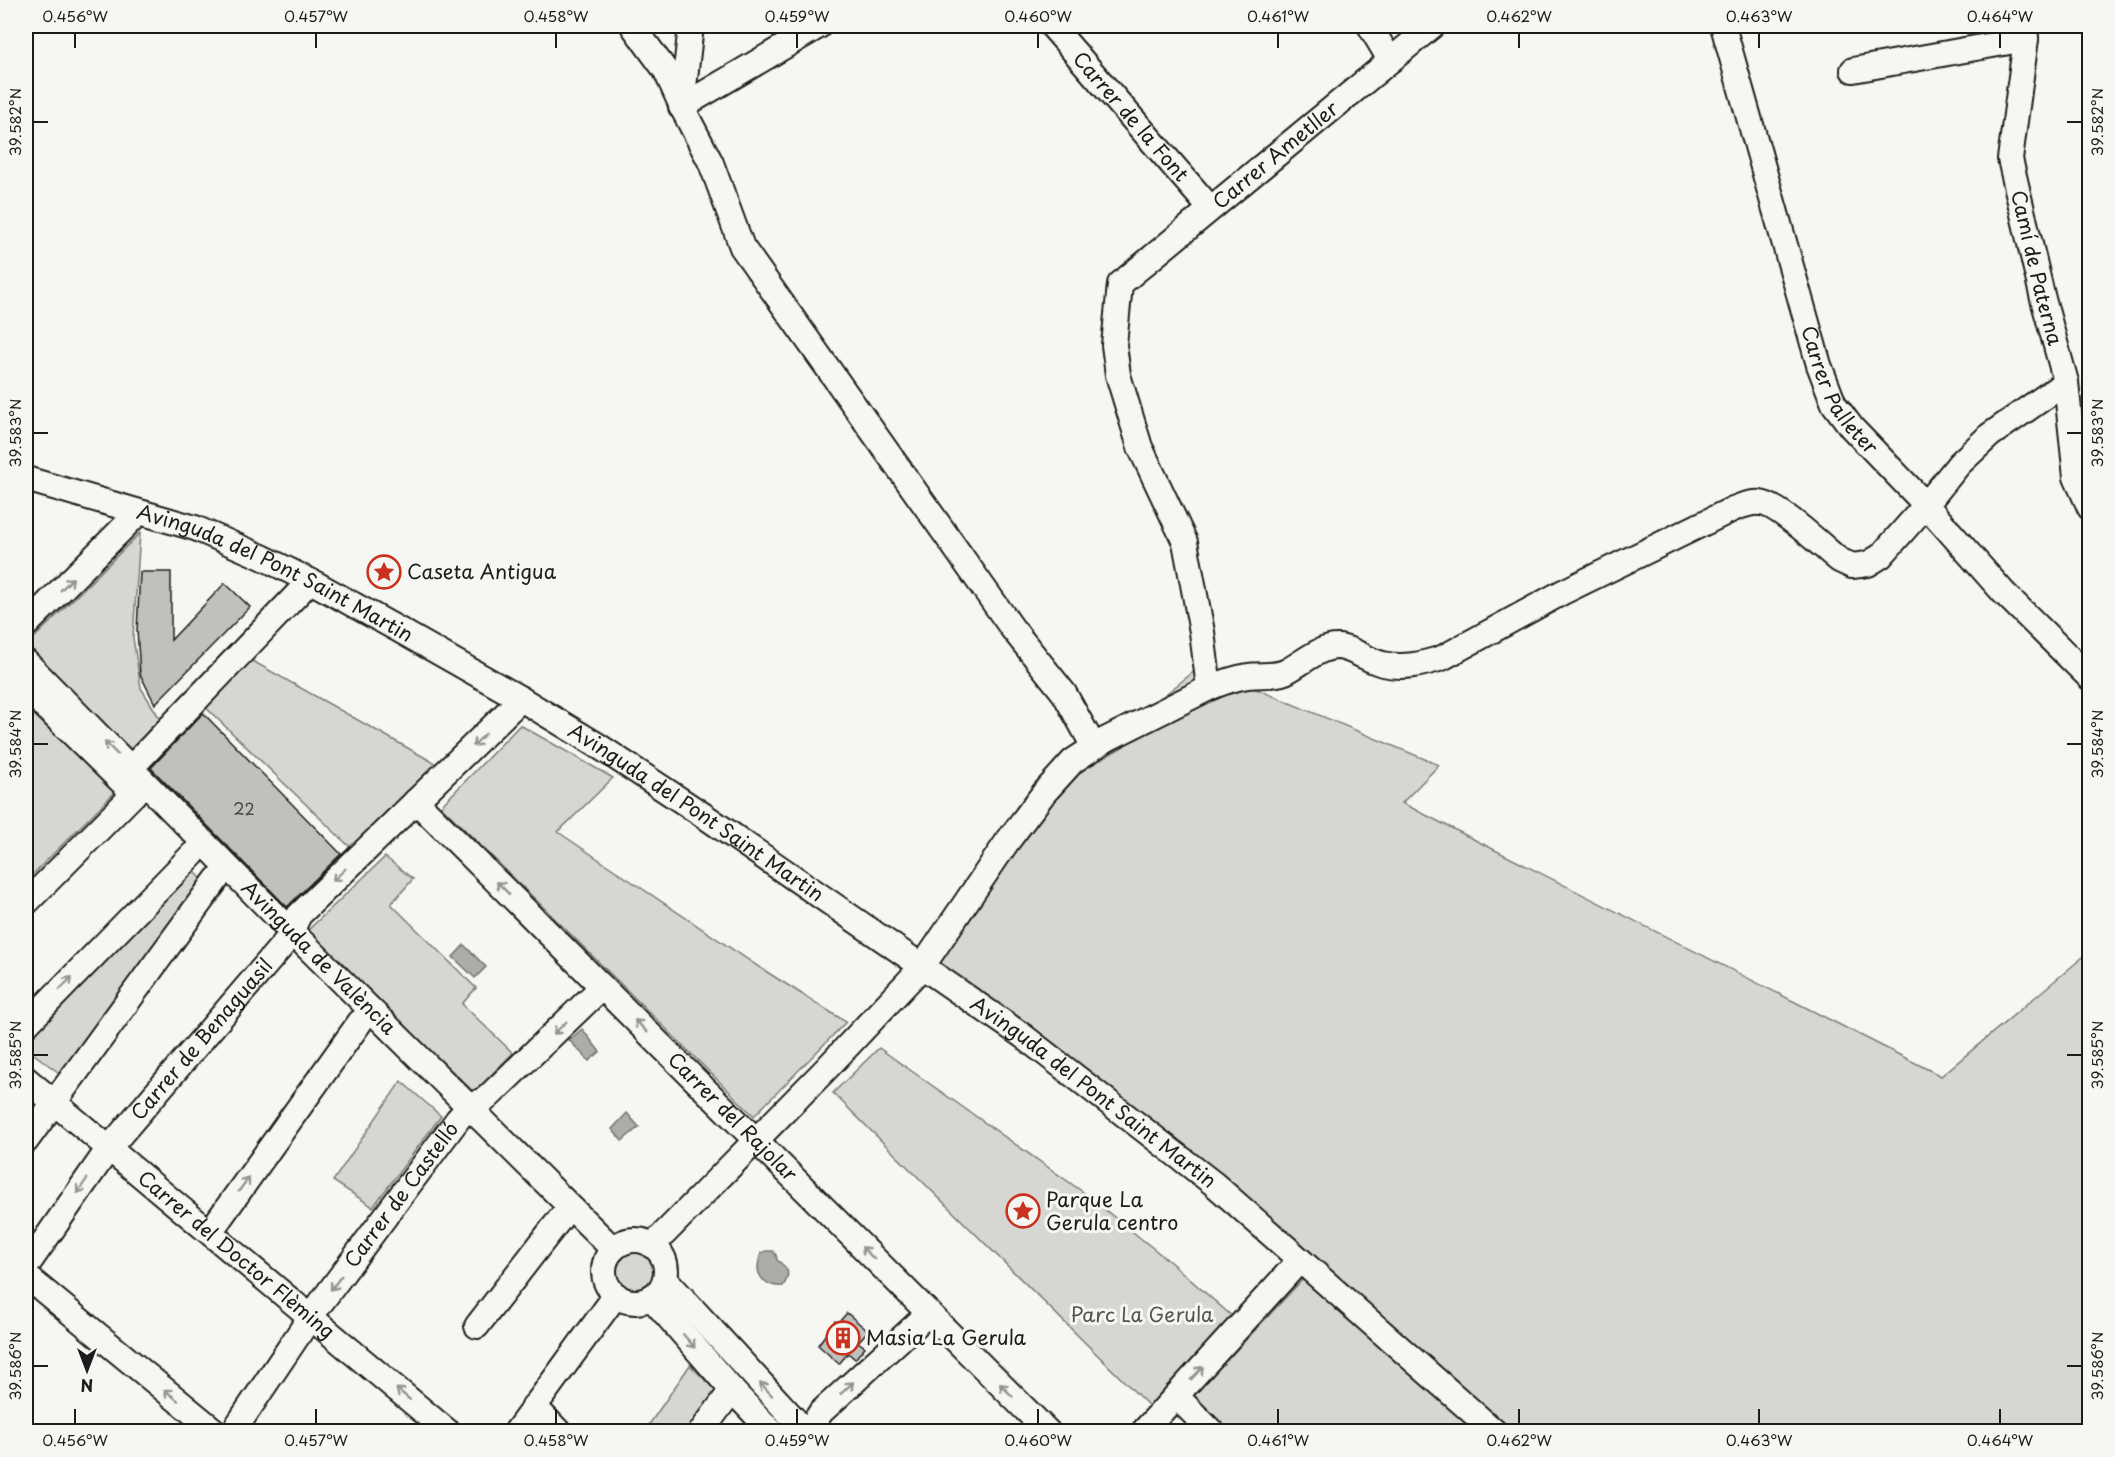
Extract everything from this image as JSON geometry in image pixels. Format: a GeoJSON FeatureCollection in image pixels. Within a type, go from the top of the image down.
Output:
{"type":"FeatureCollection","features":[{"type":"Feature","properties":{"kind":"street"},"geometry":{"type":"LineString","coordinates":[[633,26],[666,71],[681,106],[711,163],[742,247],[1011,628],[1064,693],[1094,747]]}},
{"type":"Feature","properties":{"kind":"street"},"geometry":{"type":"LineString","coordinates":[[681,106],[691,26]]}},
{"type":"Feature","properties":{"kind":"street"},"geometry":{"type":"LineString","coordinates":[[681,106],[819,26]]}},
{"type":"Feature","properties":{"kind":"street","name":"Carrer de la Font"},"geometry":{"type":"LineString","coordinates":[[1052,26],[1210,208]]}},
{"type":"Feature","properties":{"kind":"street"},"geometry":{"type":"LineString","coordinates":[[1370,26],[1390,60]]}},
{"type":"Feature","properties":{"kind":"street","name":"Carrer Ametller"},"geometry":{"type":"LineString","coordinates":[[1209,688],[1202,632],[1185,542],[1140,447],[1118,375],[1114,345],[1120,284],[1432,26]]}},
{"type":"Feature","properties":{"kind":"street","name":"Carrer Palleter"},"geometry":{"type":"LineString","coordinates":[[1723,26],[1820,365],[1834,404],[1852,428],[2003,592],[2090,678]]}},
{"type":"Feature","properties":{"kind":"street"},"geometry":{"type":"LineString","coordinates":[[1853,69],[2026,32]]}},
{"type":"Feature","properties":{"kind":"street","name":"Camí de Paterna"},"geometry":{"type":"LineString","coordinates":[[2026,32],[2010,159],[2043,299],[2082,439],[2076,477],[2090,508]]}},
{"type":"Feature","properties":{"kind":"street"},"geometry":{"type":"LineString","coordinates":[[652,1245],[922,967],[968,898],[1044,793],[1073,761],[1094,747],[1209,688],[1226,681],[1249,676],[1266,676],[1284,672],[1321,651],[1339,647],[1383,664],[1402,666],[1422,665],[1442,658],[1563,592],[1747,504],[1761,503],[1776,508],[1839,560],[1852,566],[1868,564],[1881,555],[1926,506],[1959,464],[1990,435],[2066,382]]}},
{"type":"Feature","properties":{"kind":"street","name":"Avinguda del Pont Saint Martin"},"geometry":{"type":"LineString","coordinates":[[26,479],[195,528],[262,557],[310,581],[521,699],[597,745],[703,815],[1023,1036],[1205,1177],[1495,1431]]}},
{"type":"Feature","properties":{"kind":"street"},"geometry":{"type":"LineString","coordinates":[[26,625],[138,513]]}},
{"type":"Feature","properties":{"kind":"street"},"geometry":{"type":"LineString","coordinates":[[26,903],[137,782],[310,581]]}},
{"type":"Feature","properties":{"kind":"street","name":"Avinguda de València"},"geometry":{"type":"LineString","coordinates":[[26,662],[137,782],[287,938],[609,1256]]}},
{"type":"Feature","properties":{"kind":"street","name":"Avinguda de València"},"geometry":{"type":"LineString","coordinates":[[26,688],[137,782],[193,854],[217,879],[287,938],[360,1022],[464,1113],[560,1219],[609,1256]]}},
{"type":"Feature","properties":{"kind":"street","name":"Carrer de Benaguasil"},"geometry":{"type":"LineString","coordinates":[[26,1267],[109,1148],[287,938],[299,915],[521,699]]}},
{"type":"Feature","properties":{"kind":"street","name":"Carrer del Rajolar"},"geometry":{"type":"LineString","coordinates":[[416,801],[1048,1431]]}},
{"type":"Feature","properties":{"kind":"street"},"geometry":{"type":"LineString","coordinates":[[26,1025],[193,854]]}},
{"type":"Feature","properties":{"kind":"street"},"geometry":{"type":"LineString","coordinates":[[26,1141],[52,1102],[217,879]]}},
{"type":"Feature","properties":{"kind":"street","name":"Carrer de Castelló"},"geometry":{"type":"LineString","coordinates":[[233,1431],[311,1316],[464,1113],[487,1098],[602,987]]}},
{"type":"Feature","properties":{"kind":"street"},"geometry":{"type":"LineString","coordinates":[[210,1232],[360,1022]]}},
{"type":"Feature","properties":{"kind":"street","name":"Carrer del Doctor Flèming"},"geometry":{"type":"LineString","coordinates":[[26,1079],[448,1431]]}},
{"type":"Feature","properties":{"kind":"street"},"geometry":{"type":"LineString","coordinates":[[477,1326],[560,1219]]}},
{"type":"Feature","properties":{"kind":"street"},"geometry":{"type":"LineString","coordinates":[[658,1288],[633,1302],[616,1295],[606,1281],[609,1256],[628,1241],[636,1240],[652,1245],[664,1260],[658,1288],[732,1390],[772,1431]]}},
{"type":"Feature","properties":{"kind":"street"},"geometry":{"type":"LineString","coordinates":[[1143,1431],[1300,1260]]}},
{"type":"Feature","properties":{"kind":"street"},"geometry":{"type":"LineString","coordinates":[[26,1276],[216,1431]]}},
{"type":"Feature","properties":{"kind":"street"},"geometry":{"type":"LineString","coordinates":[[658,1288],[807,1431],[821,1412],[928,1313]]}},
{"type":"Feature","properties":{"kind":"street"},"geometry":{"type":"LineString","coordinates":[[516,1431],[616,1295]]}},
{"type":"Feature","properties":{"kind":"street"},"geometry":{"type":"LineString","coordinates":[[701,1431],[732,1390]]}},
{"type":"Feature","properties":{"kind":"street"},"geometry":{"type":"LineString","coordinates":[[1176,1396],[1212,1431]]}},
{"type":"Feature","properties":{"kind":"street"},"geometry":{"type":"LineString","coordinates":[[534,1406],[559,1431]]}},
{"type":"Feature","properties":{"kind":"green space"},"geometry":{"type":"Polygon","coordinates":[[[140,533],[133,638],[141,688],[162,722],[132,751],[27,645],[140,533]]]}},
{"type":"Feature","properties":{"kind":"green space"},"geometry":{"type":"Polygon","coordinates":[[[240,654],[438,765],[353,850],[197,699],[240,654]]]}},
{"type":"Feature","properties":{"kind":"green space"},"geometry":{"type":"Polygon","coordinates":[[[1201,666],[1439,765],[1402,803],[1941,1076],[2089,952],[2089,1431],[1506,1431],[923,967],[1044,793],[1124,746],[1113,736],[1201,666]]]}},
{"type":"Feature","properties":{"kind":"green space"},"geometry":{"type":"Polygon","coordinates":[[[26,697],[115,792],[26,881],[26,697]]]}},
{"type":"Feature","properties":{"kind":"green space"},"geometry":{"type":"Polygon","coordinates":[[[520,725],[613,778],[558,832],[759,967],[846,1022],[754,1116],[441,806],[520,725]]]}},
{"type":"Feature","properties":{"kind":"green space"},"geometry":{"type":"Polygon","coordinates":[[[385,857],[413,879],[391,904],[476,988],[462,1004],[513,1053],[474,1092],[306,932],[385,857]]]}},
{"type":"Feature","properties":{"kind":"green space"},"geometry":{"type":"Polygon","coordinates":[[[190,867],[207,884],[63,1076],[26,1048],[26,1037],[190,867]]]}},
{"type":"Feature","properties":{"kind":"green space","name":"Parc La Gerula"},"geometry":{"type":"Polygon","coordinates":[[[879,1048],[1083,1192],[1169,1261],[1233,1317],[1149,1406],[833,1093],[879,1048]]]}},
{"type":"Feature","properties":{"kind":"green space"},"geometry":{"type":"Polygon","coordinates":[[[401,1081],[441,1116],[373,1207],[333,1181],[401,1081]]]}},
{"type":"Feature","properties":{"kind":"green space"},"geometry":{"type":"Polygon","coordinates":[[[636,1253],[650,1258],[655,1272],[650,1286],[636,1291],[622,1286],[617,1272],[622,1258],[636,1253]]]}},
{"type":"Feature","properties":{"kind":"green space"},"geometry":{"type":"Polygon","coordinates":[[[1304,1278],[1478,1431],[1227,1431],[1192,1397],[1304,1278]]]}},
{"type":"Feature","properties":{"kind":"green space"},"geometry":{"type":"Polygon","coordinates":[[[690,1365],[722,1397],[695,1431],[644,1432],[690,1365]]]}},
{"type":"Feature","properties":{"kind":"shaded area"},"geometry":{"type":"Polygon","coordinates":[[[464,945],[486,967],[475,978],[453,957],[464,945]]]}},
{"type":"Feature","properties":{"kind":"shaded area"},"geometry":{"type":"Polygon","coordinates":[[[582,1029],[600,1052],[589,1061],[569,1040],[582,1029]]]}},
{"type":"Feature","properties":{"kind":"shaded area"},"geometry":{"type":"Polygon","coordinates":[[[627,1113],[639,1127],[622,1141],[612,1129],[627,1113]]]}},
{"type":"Feature","properties":{"kind":"shaded area"},"geometry":{"type":"Polygon","coordinates":[[[773,1251],[777,1260],[787,1271],[783,1286],[775,1286],[763,1280],[759,1273],[761,1253],[773,1251]]]}},
{"type":"Feature","properties":{"kind":"building"},"geometry":{"type":"Polygon","coordinates":[[[140,572],[171,572],[171,640],[225,583],[250,607],[155,704],[140,674],[137,630],[140,572]]]}},
{"type":"Feature","properties":{"kind":"building"},"geometry":{"type":"Polygon","coordinates":[[[203,713],[341,854],[287,907],[151,768],[203,713]]]}},
{"type":"Feature","properties":{"kind":"building","name":"Masia La Gerula"},"geometry":{"type":"Polygon","coordinates":[[[847,1313],[868,1331],[858,1342],[865,1347],[855,1359],[848,1353],[839,1364],[818,1345],[835,1321],[838,1323],[847,1313]]]}},
{"type":"Feature","properties":{"kind":"place","name":"Caseta Antigua"},"geometry":{"type":"Point","coordinates":[384,572]}},
{"type":"Feature","properties":{"kind":"place","name":"Parque La Gerula centro"},"geometry":{"type":"Point","coordinates":[1023,1211]}},
{"type":"Feature","properties":{"kind":"place","name":"Masia La Gerula"},"geometry":{"type":"Point","coordinates":[843,1338]}}]}
